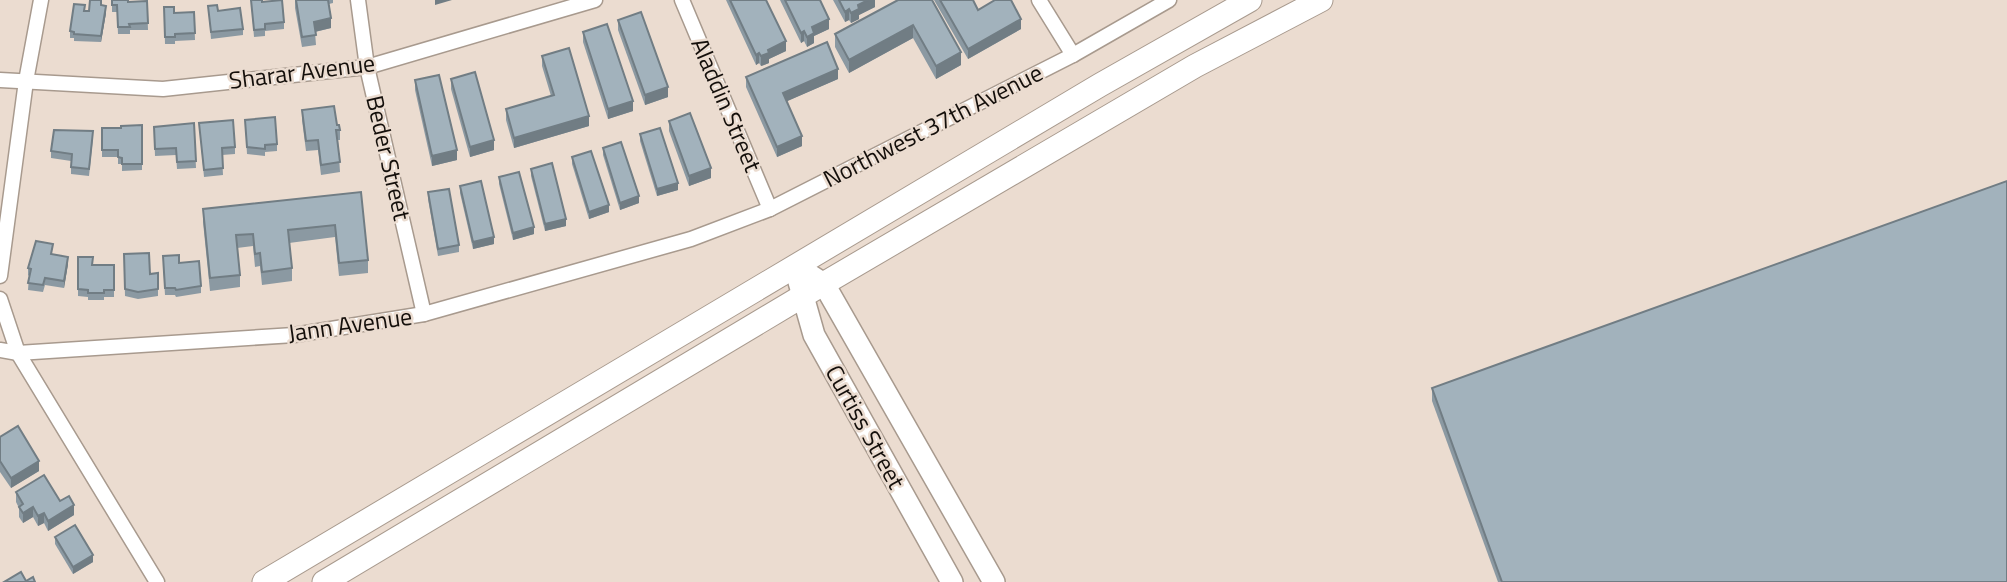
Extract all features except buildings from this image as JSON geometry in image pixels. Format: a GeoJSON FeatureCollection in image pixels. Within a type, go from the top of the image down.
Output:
{"type":"FeatureCollection","features":[{"type":"Feature","properties":{"kind":"main road"},"geometry":{"type":"LineString","coordinates":[[264,582],[1134,65],[1251,0]]}},
{"type":"Feature","properties":{"kind":"main road"},"geometry":{"type":"LineString","coordinates":[[324,582],[1195,66],[1321,0]]}},
{"type":"Feature","properties":{"kind":"street"},"geometry":{"type":"LineString","coordinates":[[0,276],[26,81],[41,0]]}},
{"type":"Feature","properties":{"kind":"street","name":"Beder Street"},"geometry":{"type":"LineString","coordinates":[[358,0],[367,67],[424,314]]}},
{"type":"Feature","properties":{"kind":"street","name":"Sharar Avenue"},"geometry":{"type":"LineString","coordinates":[[0,80],[163,89],[367,67],[595,0]]}},
{"type":"Feature","properties":{"kind":"street","name":"Aladdin Street"},"geometry":{"type":"LineString","coordinates":[[682,0],[770,209]]}},
{"type":"Feature","properties":{"kind":"street"},"geometry":{"type":"LineString","coordinates":[[1039,0],[1073,55]]}},
{"type":"Feature","properties":{"kind":"street","name":"Northwest 37th Avenue"},"geometry":{"type":"LineString","coordinates":[[691,239],[770,209],[1073,55],[1169,0]]}},
{"type":"Feature","properties":{"kind":"street","name":"Jann Avenue"},"geometry":{"type":"LineString","coordinates":[[0,350],[18,353],[294,335],[424,314],[691,239]]}},
{"type":"Feature","properties":{"kind":"street"},"geometry":{"type":"LineString","coordinates":[[796,266],[824,284]]}},
{"type":"Feature","properties":{"kind":"street","name":"Curtiss Street"},"geometry":{"type":"LineString","coordinates":[[796,266],[814,335],[952,582]]}},
{"type":"Feature","properties":{"kind":"street","name":"Curtiss Street"},"geometry":{"type":"LineString","coordinates":[[824,284],[995,582]]}},
{"type":"Feature","properties":{"kind":"street"},"geometry":{"type":"LineString","coordinates":[[0,299],[18,353],[157,582]]}}]}
